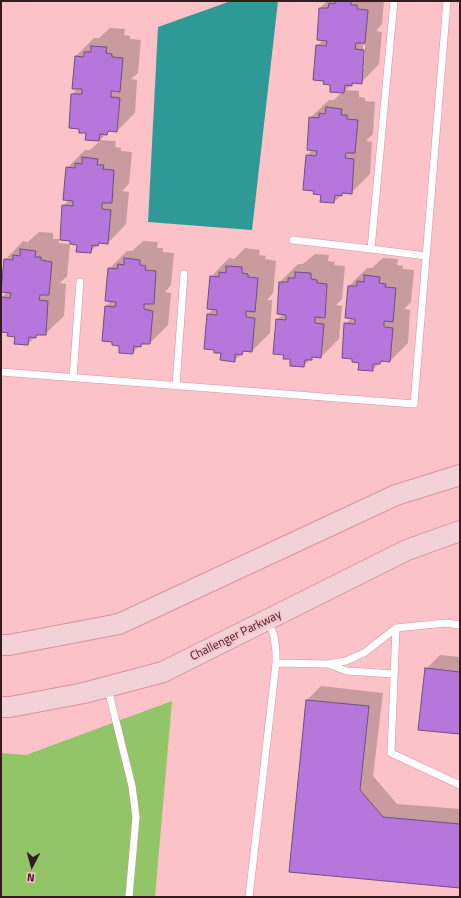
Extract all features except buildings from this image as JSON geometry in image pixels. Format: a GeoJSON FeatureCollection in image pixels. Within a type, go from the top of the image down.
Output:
{"type":"FeatureCollection","features":[{"type":"Feature","properties":{"kind":"main road"},"geometry":{"type":"LineString","coordinates":[[1,645],[9,645],[119,624],[396,495],[460,475]]}},
{"type":"Feature","properties":{"kind":"main road","name":"Challenger Parkway"},"geometry":{"type":"LineString","coordinates":[[1,707],[10,707],[76,695],[163,672],[407,550],[460,531]]}},
{"type":"Feature","properties":{"kind":"lane"},"geometry":{"type":"LineString","coordinates":[[371,249],[394,1]]}},
{"type":"Feature","properties":{"kind":"lane"},"geometry":{"type":"LineString","coordinates":[[1,372],[414,404],[447,1]]}},
{"type":"Feature","properties":{"kind":"lane"},"geometry":{"type":"LineString","coordinates":[[293,240],[426,256]]}},
{"type":"Feature","properties":{"kind":"lane"},"geometry":{"type":"LineString","coordinates":[[176,386],[184,274]]}},
{"type":"Feature","properties":{"kind":"lane"},"geometry":{"type":"LineString","coordinates":[[73,378],[80,282]]}},
{"type":"Feature","properties":{"kind":"lane"},"geometry":{"type":"LineString","coordinates":[[249,897],[276,663],[274,636],[268,620]]}},
{"type":"Feature","properties":{"kind":"lane"},"geometry":{"type":"LineString","coordinates":[[276,663],[327,664],[346,661],[364,653],[396,628],[445,623],[460,625]]}},
{"type":"Feature","properties":{"kind":"lane"},"geometry":{"type":"LineString","coordinates":[[396,628],[391,753],[460,785]]}},
{"type":"Feature","properties":{"kind":"lane"},"geometry":{"type":"LineString","coordinates":[[327,664],[347,671],[394,674]]}},
{"type":"Feature","properties":{"kind":"lane"},"geometry":{"type":"LineString","coordinates":[[107,687],[132,786],[136,817],[130,897]]}},
{"type":"Feature","properties":{"kind":"green space"},"geometry":{"type":"Polygon","coordinates":[[[172,701],[155,897],[1,897],[1,753],[26,755],[172,701]]]}},
{"type":"Feature","properties":{"kind":"water"},"geometry":{"type":"Polygon","coordinates":[[[231,1],[278,1],[252,230],[148,222],[158,27],[231,1]]]}}]}
